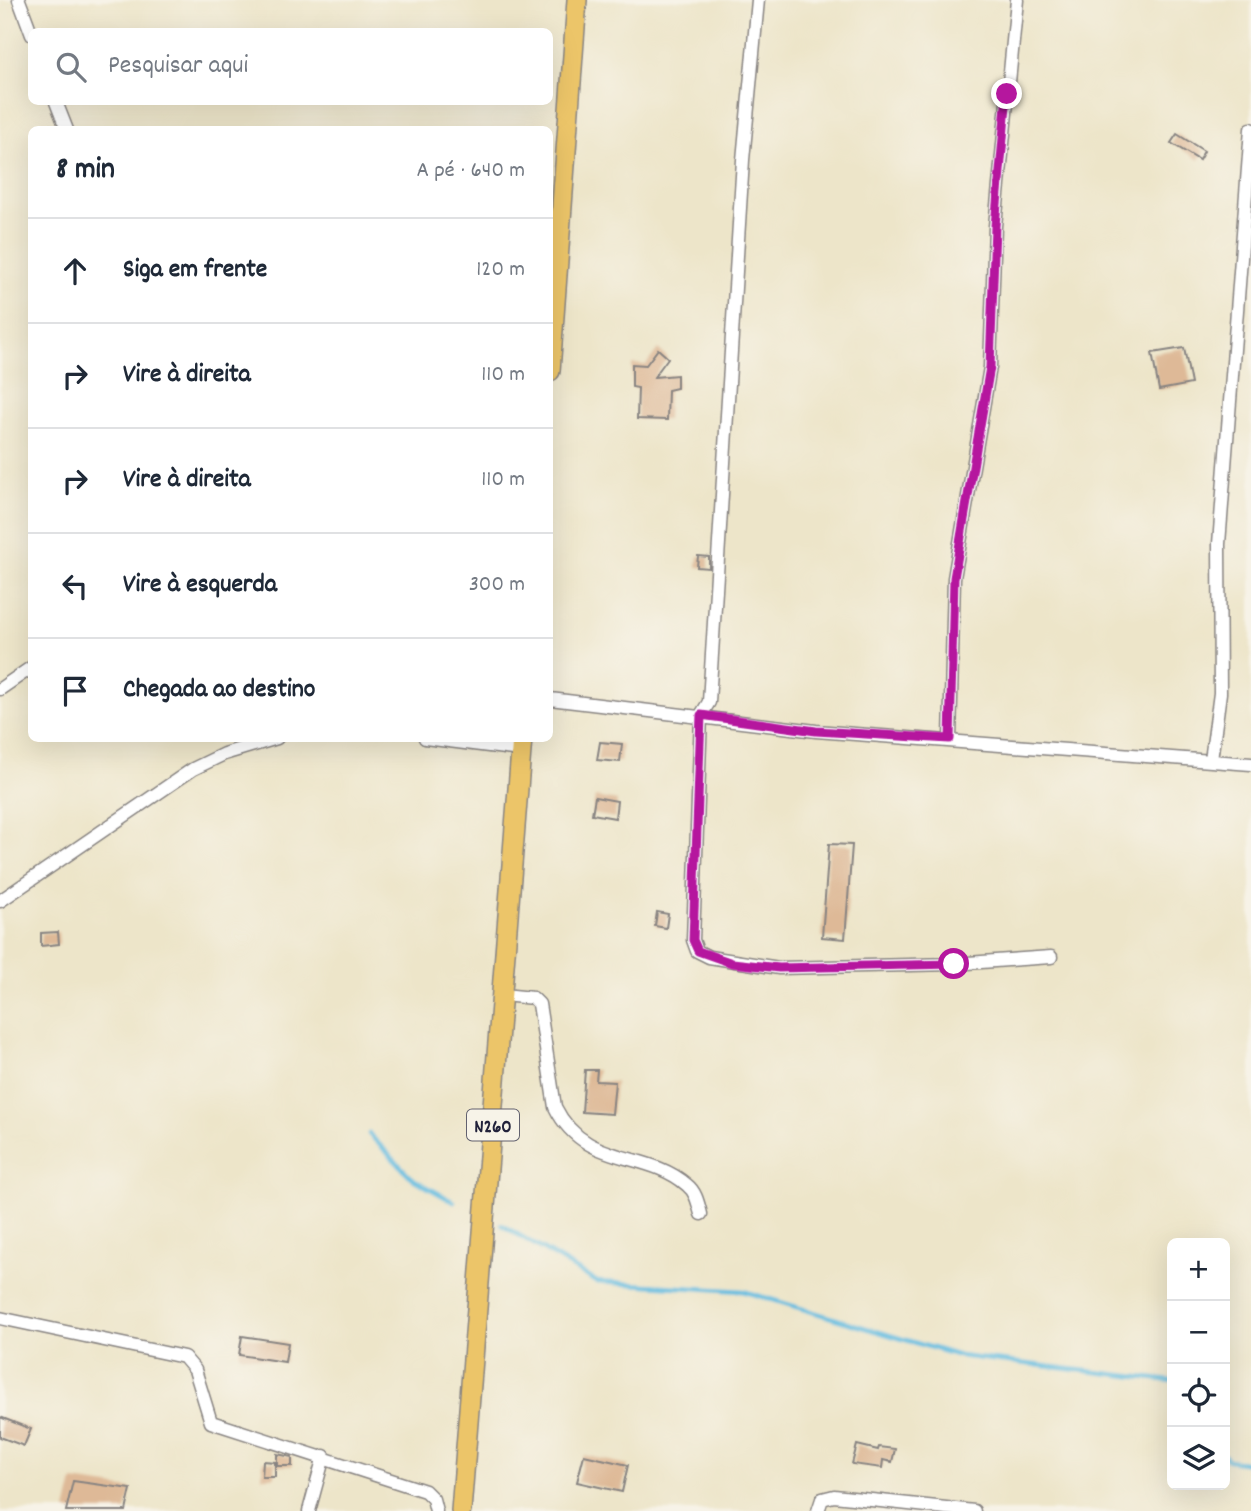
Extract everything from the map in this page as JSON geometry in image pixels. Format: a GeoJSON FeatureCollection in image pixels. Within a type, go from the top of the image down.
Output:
{"type":"FeatureCollection","features":[{"type":"Feature","properties":{"kind":"main road"},"geometry":{"type":"LineString","coordinates":[[553,330],[577,0]]}},
{"type":"Feature","properties":{"kind":"main road","name":"N260"},"geometry":{"type":"LineString","coordinates":[[461,1511],[522,744]]}},
{"type":"Feature","properties":{"kind":"street"},"geometry":{"type":"LineString","coordinates":[[19,0],[29,28]]}},
{"type":"Feature","properties":{"kind":"street"},"geometry":{"type":"LineString","coordinates":[[758,0],[743,160],[709,702],[701,715],[693,940],[698,951],[732,963],[779,968],[954,964],[1051,957]]}},
{"type":"Feature","properties":{"kind":"street"},"geometry":{"type":"LineString","coordinates":[[950,739],[954,578],[990,367],[995,226],[1017,0]]}},
{"type":"Feature","properties":{"kind":"street"},"geometry":{"type":"LineString","coordinates":[[57,105],[65,126]]}},
{"type":"Feature","properties":{"kind":"street"},"geometry":{"type":"LineString","coordinates":[[1211,760],[1220,693],[1219,544],[1251,129]]}},
{"type":"Feature","properties":{"kind":"street"},"geometry":{"type":"LineString","coordinates":[[0,690],[28,670]]}},
{"type":"Feature","properties":{"kind":"street"},"geometry":{"type":"LineString","coordinates":[[553,699],[701,715],[816,731],[950,739],[1251,764]]}},
{"type":"Feature","properties":{"kind":"street"},"geometry":{"type":"LineString","coordinates":[[0,901],[193,769],[224,754],[264,742]]}},
{"type":"Feature","properties":{"kind":"street"},"geometry":{"type":"LineString","coordinates":[[490,742],[522,744]]}},
{"type":"Feature","properties":{"kind":"street"},"geometry":{"type":"LineString","coordinates":[[503,995],[533,998],[539,1004],[555,1107],[562,1122],[603,1152],[660,1169],[687,1184],[695,1194],[701,1214]]}},
{"type":"Feature","properties":{"kind":"street"},"geometry":{"type":"LineString","coordinates":[[0,1318],[184,1357],[195,1370],[211,1422],[226,1429],[324,1456],[425,1491],[433,1499],[436,1511]]}},
{"type":"Feature","properties":{"kind":"street"},"geometry":{"type":"LineString","coordinates":[[309,1511],[324,1456]]}},
{"type":"Feature","properties":{"kind":"street"},"geometry":{"type":"LineString","coordinates":[[818,1511],[822,1499],[834,1496],[974,1511]]}},
{"type":"Feature","properties":{"kind":"building"},"geometry":{"type":"Polygon","coordinates":[[[1177,134],[1204,151],[1199,160],[1171,143],[1177,134]]]}},
{"type":"Feature","properties":{"kind":"building"},"geometry":{"type":"Polygon","coordinates":[[[1184,348],[1191,384],[1159,390],[1152,353],[1184,348]]]}},
{"type":"Feature","properties":{"kind":"building"},"geometry":{"type":"Polygon","coordinates":[[[658,349],[668,358],[654,377],[677,375],[677,388],[668,390],[667,420],[637,419],[638,388],[632,387],[632,364],[646,365],[658,349]]]}},
{"type":"Feature","properties":{"kind":"building"},"geometry":{"type":"Polygon","coordinates":[[[698,556],[709,557],[709,568],[697,567],[698,556]]]}},
{"type":"Feature","properties":{"kind":"building"},"geometry":{"type":"Polygon","coordinates":[[[600,742],[622,744],[620,762],[597,760],[600,742]]]}},
{"type":"Feature","properties":{"kind":"building"},"geometry":{"type":"Polygon","coordinates":[[[595,797],[617,801],[615,818],[592,814],[595,797]]]}},
{"type":"Feature","properties":{"kind":"building"},"geometry":{"type":"Polygon","coordinates":[[[829,844],[852,845],[845,939],[822,937],[829,844]]]}},
{"type":"Feature","properties":{"kind":"building"},"geometry":{"type":"Polygon","coordinates":[[[657,912],[668,914],[666,928],[655,926],[657,912]]]}},
{"type":"Feature","properties":{"kind":"building"},"geometry":{"type":"Polygon","coordinates":[[[58,932],[59,944],[41,946],[41,933],[58,932]]]}},
{"type":"Feature","properties":{"kind":"building"},"geometry":{"type":"Polygon","coordinates":[[[585,1070],[597,1070],[596,1081],[615,1082],[612,1114],[582,1112],[585,1070]]]}},
{"type":"Feature","properties":{"kind":"building"},"geometry":{"type":"Polygon","coordinates":[[[242,1336],[288,1343],[285,1362],[239,1355],[242,1336]]]}},
{"type":"Feature","properties":{"kind":"building"},"geometry":{"type":"Polygon","coordinates":[[[0,1417],[31,1429],[24,1446],[0,1437],[0,1417]]]}},
{"type":"Feature","properties":{"kind":"building"},"geometry":{"type":"Polygon","coordinates":[[[857,1445],[878,1450],[879,1447],[895,1449],[892,1462],[883,1460],[882,1468],[852,1464],[857,1445]]]}},
{"type":"Feature","properties":{"kind":"building"},"geometry":{"type":"Polygon","coordinates":[[[277,1454],[292,1457],[292,1466],[277,1466],[277,1454]]]}},
{"type":"Feature","properties":{"kind":"building"},"geometry":{"type":"Polygon","coordinates":[[[584,1455],[628,1465],[622,1492],[577,1482],[584,1455]]]}},
{"type":"Feature","properties":{"kind":"building"},"geometry":{"type":"Polygon","coordinates":[[[263,1461],[275,1462],[275,1477],[262,1477],[263,1461]]]}},
{"type":"Feature","properties":{"kind":"building"},"geometry":{"type":"Polygon","coordinates":[[[73,1481],[131,1489],[126,1511],[66,1511],[73,1481]]]}},
{"type":"Feature","properties":{"kind":"waterway"},"geometry":{"type":"LineString","coordinates":[[369,1134],[413,1179],[454,1202]]}},
{"type":"Feature","properties":{"kind":"waterway"},"geometry":{"type":"LineString","coordinates":[[502,1225],[597,1282],[743,1291],[959,1356],[1167,1380]]}},
{"type":"Feature","properties":{"kind":"waterway"},"geometry":{"type":"LineString","coordinates":[[1230,1460],[1251,1463]]}},
{"type":"Feature","properties":{"kind":"route"},"geometry":{"type":"LineString","coordinates":[[954,964],[834,964],[779,968],[732,963],[698,951],[693,940],[701,715],[816,731],[950,739],[954,578],[990,367],[994,327],[995,226],[1007,94]]}}]}
